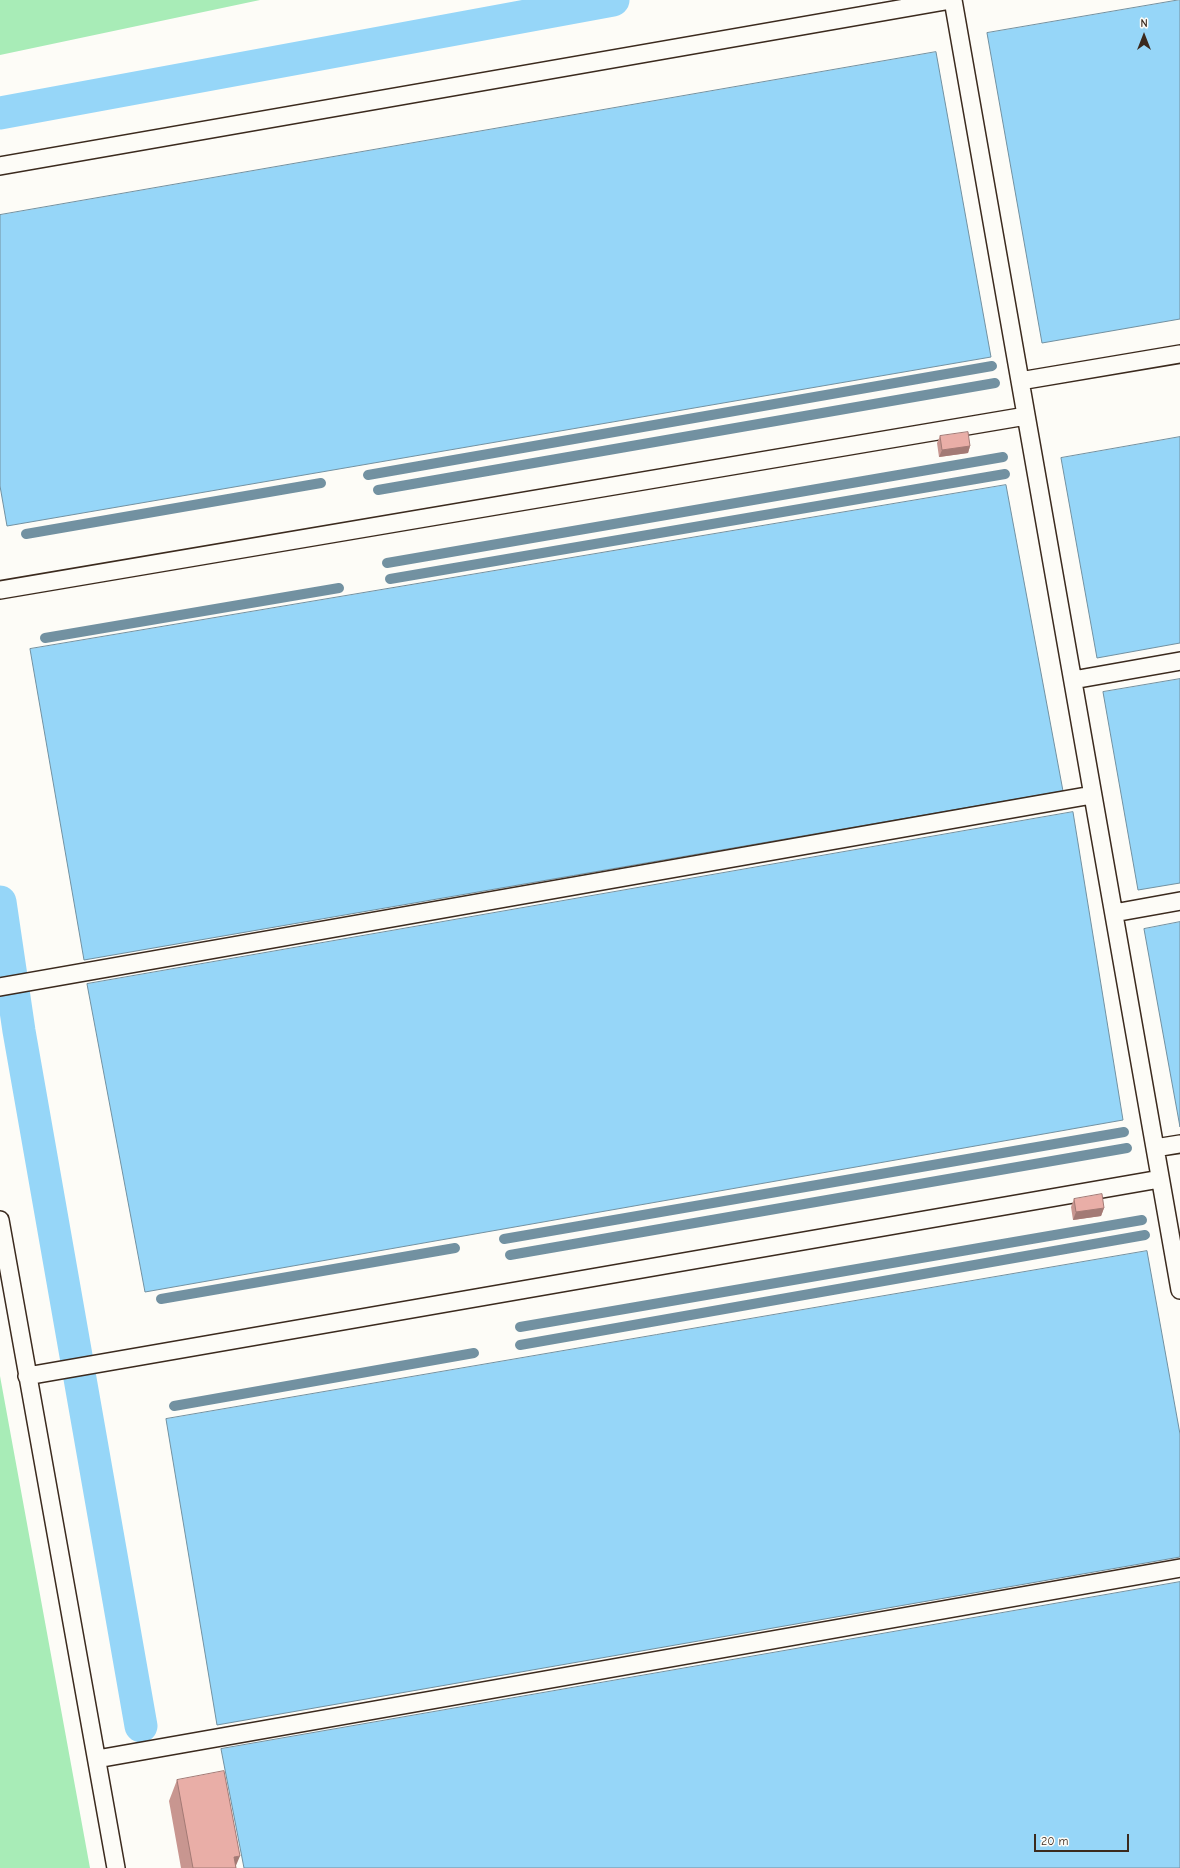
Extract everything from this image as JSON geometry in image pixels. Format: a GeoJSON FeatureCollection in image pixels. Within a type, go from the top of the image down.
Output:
{"type":"FeatureCollection","features":[{"type":"Feature","properties":{"kind":"lane"},"geometry":{"type":"LineString","coordinates":[[0,166],[952,0],[1180,1290]]}},
{"type":"Feature","properties":{"kind":"lane"},"geometry":{"type":"LineString","coordinates":[[1020,381],[1180,354]]}},
{"type":"Feature","properties":{"kind":"lane"},"geometry":{"type":"LineString","coordinates":[[0,590],[1026,416]]}},
{"type":"Feature","properties":{"kind":"lane"},"geometry":{"type":"LineString","coordinates":[[1073,680],[1180,661]]}},
{"type":"Feature","properties":{"kind":"lane"},"geometry":{"type":"LineString","coordinates":[[0,987],[1092,795]]}},
{"type":"Feature","properties":{"kind":"lane"},"geometry":{"type":"LineString","coordinates":[[1114,913],[1180,901]]}},
{"type":"Feature","properties":{"kind":"lane"},"geometry":{"type":"LineString","coordinates":[[1155,1148],[1180,1144]]}},
{"type":"Feature","properties":{"kind":"lane"},"geometry":{"type":"LineString","coordinates":[[27,1376],[1160,1179]]}},
{"type":"Feature","properties":{"kind":"lane"},"geometry":{"type":"LineString","coordinates":[[0,1220],[116,1868]]}},
{"type":"Feature","properties":{"kind":"lane"},"geometry":{"type":"LineString","coordinates":[[97,1759],[1180,1568]]}},
{"type":"Feature","properties":{"kind":"green space"},"geometry":{"type":"Polygon","coordinates":[[[0,0],[260,0],[0,55],[0,0]]]}},
{"type":"Feature","properties":{"kind":"green space"},"geometry":{"type":"Polygon","coordinates":[[[0,1376],[90,1868],[0,1868],[0,1376]]]}},
{"type":"Feature","properties":{"kind":"water"},"geometry":{"type":"Polygon","coordinates":[[[1180,0],[1180,319],[1042,343],[987,33],[1180,0]]]}},
{"type":"Feature","properties":{"kind":"water"},"geometry":{"type":"Polygon","coordinates":[[[936,52],[991,357],[7,526],[0,486],[0,215],[936,52]]]}},
{"type":"Feature","properties":{"kind":"water"},"geometry":{"type":"Polygon","coordinates":[[[1180,437],[1180,643],[1097,658],[1061,458],[1180,437]]]}},
{"type":"Feature","properties":{"kind":"water"},"geometry":{"type":"Polygon","coordinates":[[[1006,485],[1063,791],[84,960],[30,649],[1006,485]]]}},
{"type":"Feature","properties":{"kind":"water"},"geometry":{"type":"Polygon","coordinates":[[[1180,679],[1180,883],[1138,890],[1103,692],[1180,679]]]}},
{"type":"Feature","properties":{"kind":"water"},"geometry":{"type":"Polygon","coordinates":[[[1073,812],[1123,1120],[145,1292],[87,984],[1073,812]]]}},
{"type":"Feature","properties":{"kind":"water"},"geometry":{"type":"Polygon","coordinates":[[[1180,922],[1180,1127],[1144,929],[1180,922]]]}},
{"type":"Feature","properties":{"kind":"water"},"geometry":{"type":"Polygon","coordinates":[[[1147,1251],[1180,1434],[1180,1557],[217,1725],[166,1419],[1147,1251]]]}},
{"type":"Feature","properties":{"kind":"water"},"geometry":{"type":"Polygon","coordinates":[[[1180,1582],[1180,1868],[244,1868],[221,1749],[1180,1582]]]}},
{"type":"Feature","properties":{"kind":"building"},"geometry":{"type":"Polygon","coordinates":[[[968,432],[970,446],[942,450],[940,436],[968,432]]]}},
{"type":"Feature","properties":{"kind":"building"},"geometry":{"type":"Polygon","coordinates":[[[1102,1194],[1104,1208],[1076,1212],[1074,1199],[1102,1194]]]}},
{"type":"Feature","properties":{"kind":"building"},"geometry":{"type":"Polygon","coordinates":[[[224,1771],[240,1856],[234,1857],[236,1868],[193,1868],[177,1780],[224,1771]]]}},
{"type":"Feature","properties":{"kind":"waterway"},"geometry":{"type":"LineString","coordinates":[[0,113],[613,0]]}},
{"type":"Feature","properties":{"kind":"waterway"},"geometry":{"type":"LineString","coordinates":[[368,475],[992,366]]}},
{"type":"Feature","properties":{"kind":"waterway"},"geometry":{"type":"LineString","coordinates":[[378,490],[995,383]]}},
{"type":"Feature","properties":{"kind":"waterway"},"geometry":{"type":"LineString","coordinates":[[387,563],[1003,457]]}},
{"type":"Feature","properties":{"kind":"waterway"},"geometry":{"type":"LineString","coordinates":[[390,579],[1005,474]]}},
{"type":"Feature","properties":{"kind":"waterway"},"geometry":{"type":"LineString","coordinates":[[26,534],[321,483]]}},
{"type":"Feature","properties":{"kind":"waterway"},"geometry":{"type":"LineString","coordinates":[[45,638],[339,588]]}},
{"type":"Feature","properties":{"kind":"waterway"},"geometry":{"type":"LineString","coordinates":[[0,902],[19,1031],[141,1726]]}},
{"type":"Feature","properties":{"kind":"waterway"},"geometry":{"type":"LineString","coordinates":[[504,1239],[1124,1132]]}},
{"type":"Feature","properties":{"kind":"waterway"},"geometry":{"type":"LineString","coordinates":[[510,1255],[1127,1148]]}},
{"type":"Feature","properties":{"kind":"waterway"},"geometry":{"type":"LineString","coordinates":[[520,1327],[1142,1220]]}},
{"type":"Feature","properties":{"kind":"waterway"},"geometry":{"type":"LineString","coordinates":[[520,1345],[1145,1235]]}},
{"type":"Feature","properties":{"kind":"waterway"},"geometry":{"type":"LineString","coordinates":[[161,1299],[455,1248]]}},
{"type":"Feature","properties":{"kind":"waterway"},"geometry":{"type":"LineString","coordinates":[[174,1406],[474,1353]]}}]}
